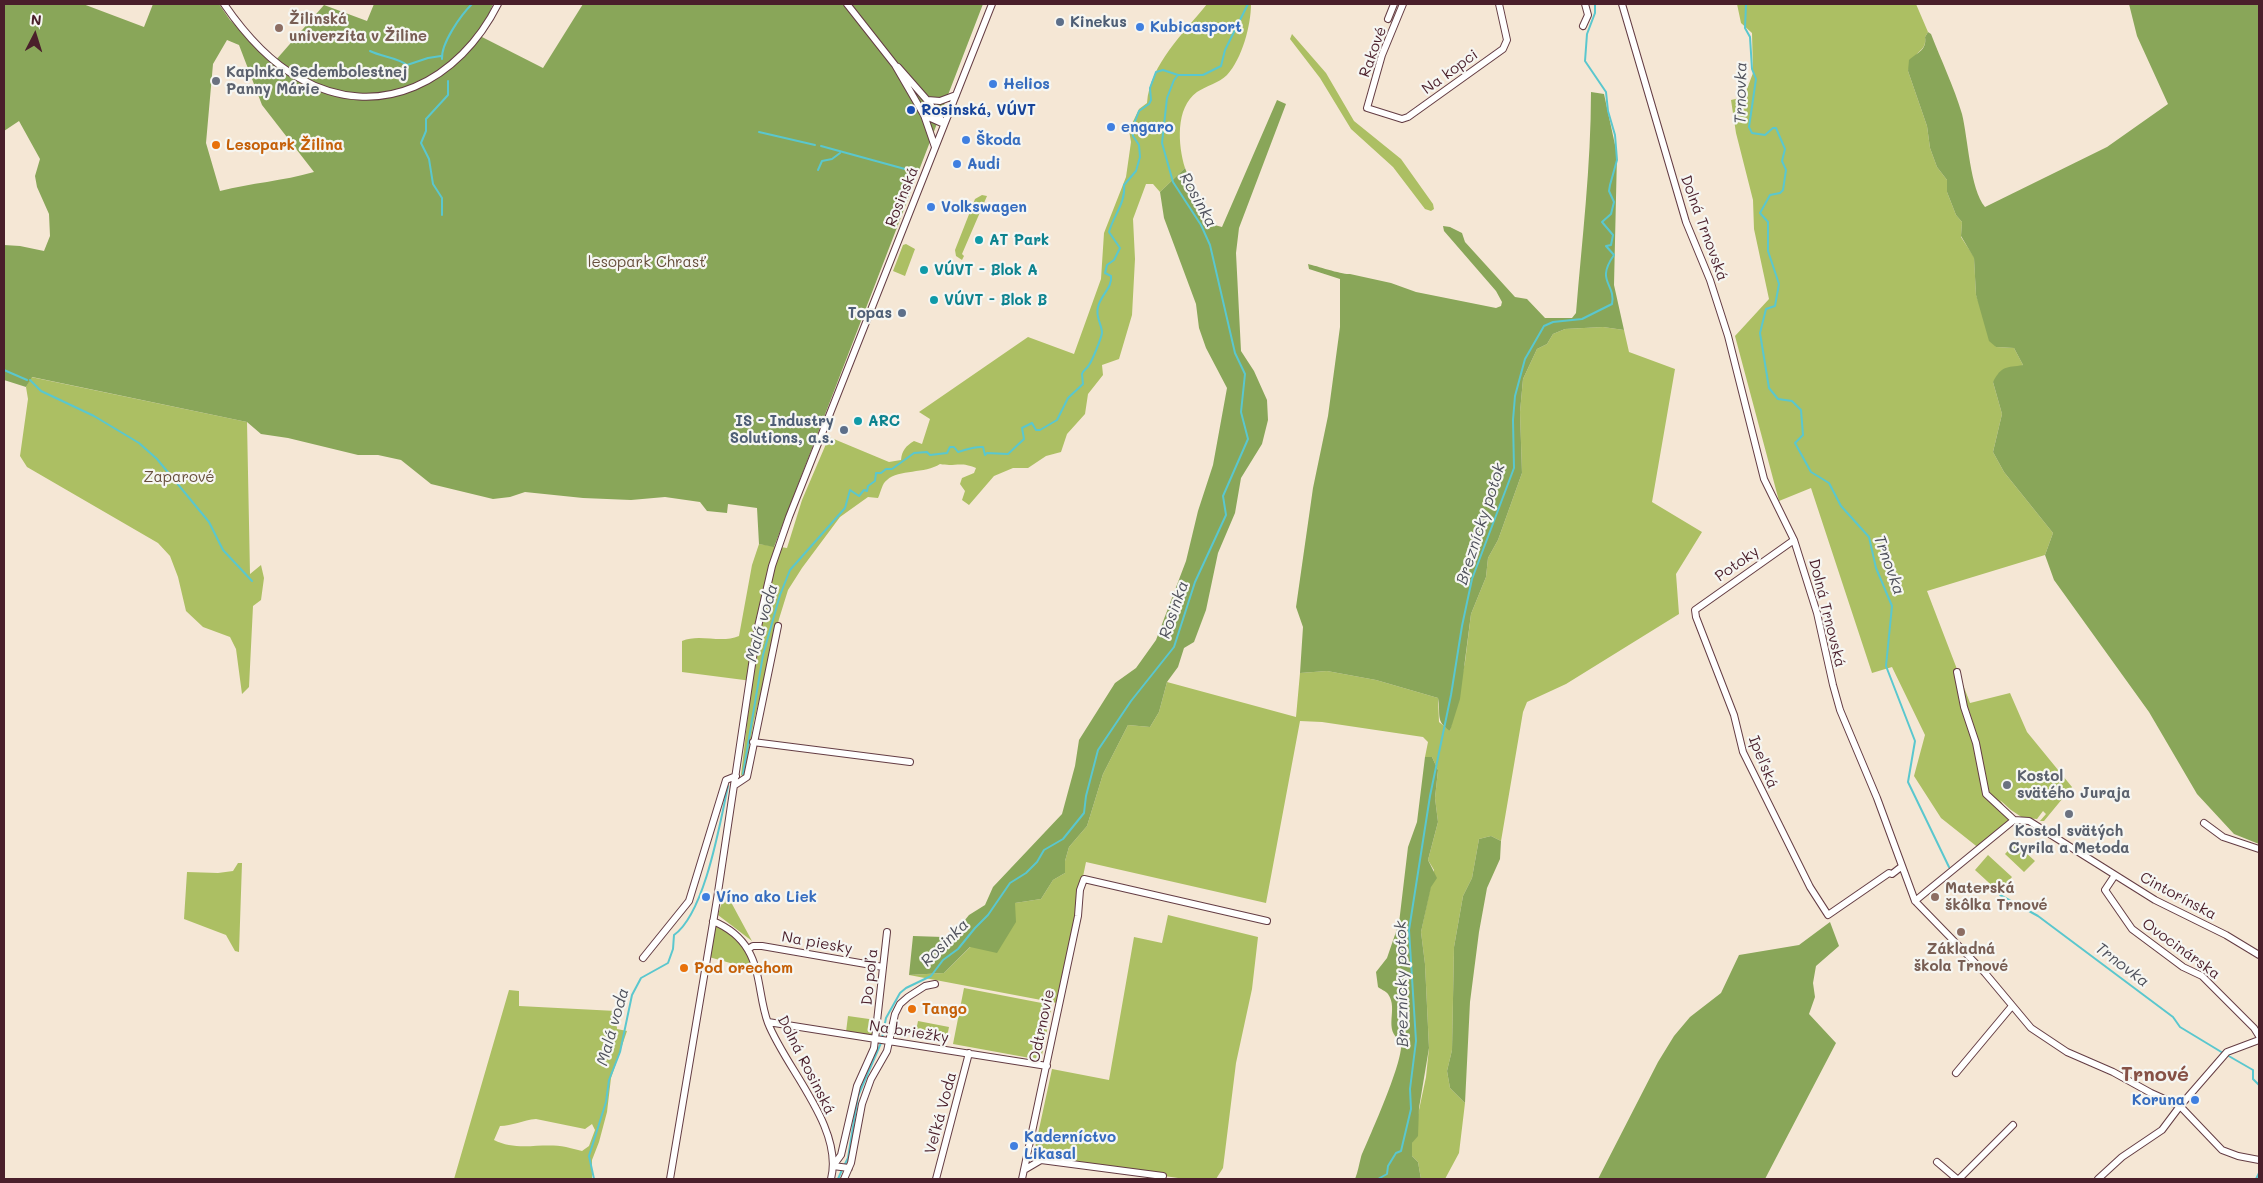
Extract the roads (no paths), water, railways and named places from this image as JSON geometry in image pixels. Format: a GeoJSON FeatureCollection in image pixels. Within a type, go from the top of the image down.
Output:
{"type":"FeatureCollection","features":[{"type":"Feature","properties":{"kind":"street"},"geometry":{"type":"LineString","coordinates":[[224,4],[238,25],[256,44],[286,70],[319,87],[361,96],[384,94],[411,88],[427,82],[445,70],[476,40],[498,4]]}},
{"type":"Feature","properties":{"kind":"street"},"geometry":{"type":"LineString","coordinates":[[847,4],[895,66],[927,100],[944,124]]}},
{"type":"Feature","properties":{"kind":"street","name":"Rosinská"},"geometry":{"type":"LineString","coordinates":[[736,776],[761,605],[772,566],[992,4]]}},
{"type":"Feature","properties":{"kind":"street","name":"Rakové"},"geometry":{"type":"LineString","coordinates":[[1388,19],[1394,4]]}},
{"type":"Feature","properties":{"kind":"street","name":"Rakové"},"geometry":{"type":"LineString","coordinates":[[1367,108],[1382,55],[1403,4]]}},
{"type":"Feature","properties":{"kind":"street","name":"Na kopci"},"geometry":{"type":"LineString","coordinates":[[1367,108],[1402,119],[1408,117],[1503,49],[1507,40],[1499,4]]}},
{"type":"Feature","properties":{"kind":"street"},"geometry":{"type":"LineString","coordinates":[[1583,26],[1588,15],[1585,4]]}},
{"type":"Feature","properties":{"kind":"street","name":"Dolná Trnovská"},"geometry":{"type":"LineString","coordinates":[[1622,4],[1686,222],[1710,280],[1728,336],[1764,479],[1794,540],[1817,613],[1840,710],[1877,798],[1915,901],[1985,973],[2031,1028],[2067,1052],[2108,1070],[2151,1094],[2180,1106]]}},
{"type":"Feature","properties":{"kind":"street"},"geometry":{"type":"LineString","coordinates":[[895,66],[924,115],[935,148]]}},
{"type":"Feature","properties":{"kind":"street"},"geometry":{"type":"LineString","coordinates":[[927,100],[940,101],[956,96]]}},
{"type":"Feature","properties":{"kind":"street"},"geometry":{"type":"LineString","coordinates":[[924,115],[944,124]]}},
{"type":"Feature","properties":{"kind":"street","name":"Potoky"},"geometry":{"type":"LineString","coordinates":[[1695,610],[1794,540]]}},
{"type":"Feature","properties":{"kind":"street","name":"Ipeľská"},"geometry":{"type":"LineString","coordinates":[[1695,610],[1734,715],[1743,752],[1759,788],[1810,887],[1828,916],[1889,873],[1892,874],[1902,867]]}},
{"type":"Feature","properties":{"kind":"street"},"geometry":{"type":"LineString","coordinates":[[735,785],[747,777],[778,626]]}},
{"type":"Feature","properties":{"kind":"street"},"geometry":{"type":"LineString","coordinates":[[1915,901],[2014,820],[1986,794],[1976,743],[1964,706],[1957,672]]}},
{"type":"Feature","properties":{"kind":"street"},"geometry":{"type":"LineString","coordinates":[[753,742],[910,762]]}},
{"type":"Feature","properties":{"kind":"street"},"geometry":{"type":"LineString","coordinates":[[643,958],[689,901],[726,780],[736,776],[670,1179]]}},
{"type":"Feature","properties":{"kind":"street","name":"Cintorínska"},"geometry":{"type":"LineString","coordinates":[[2014,820],[2030,821],[2167,908],[2226,935],[2259,955]]}},
{"type":"Feature","properties":{"kind":"street"},"geometry":{"type":"LineString","coordinates":[[2204,823],[2224,836],[2259,849]]}},
{"type":"Feature","properties":{"kind":"street","name":"Ovocinárska"},"geometry":{"type":"LineString","coordinates":[[2098,1179],[2122,1157],[2162,1130],[2180,1106],[2226,1054],[2259,1038],[2254,1028],[2202,976],[2183,967],[2132,929],[2105,890],[2115,875]]}},
{"type":"Feature","properties":{"kind":"street","name":"Odtrnovie"},"geometry":{"type":"LineString","coordinates":[[1022,1179],[1078,916],[1080,890],[1084,878],[1267,921]]}},
{"type":"Feature","properties":{"kind":"street","name":"Dolná Rosinská"},"geometry":{"type":"LineString","coordinates":[[713,921],[732,932],[748,949],[757,970],[768,1022],[822,1123],[832,1152],[833,1166],[831,1179]]}},
{"type":"Feature","properties":{"kind":"street","name":"Do poľa"},"geometry":{"type":"LineString","coordinates":[[833,1166],[841,1155],[857,1086],[872,1055],[883,1041],[883,967],[888,932]]}},
{"type":"Feature","properties":{"kind":"street","name":"Na piesky"},"geometry":{"type":"LineString","coordinates":[[748,949],[753,946],[762,946],[883,967]]}},
{"type":"Feature","properties":{"kind":"street"},"geometry":{"type":"LineString","coordinates":[[844,1179],[845,1168],[865,1093],[883,1041],[900,1004],[918,989],[935,984]]}},
{"type":"Feature","properties":{"kind":"street"},"geometry":{"type":"LineString","coordinates":[[1956,1072],[2012,1006]]}},
{"type":"Feature","properties":{"kind":"street","name":"Na briežky"},"geometry":{"type":"LineString","coordinates":[[768,1022],[1047,1066]]}},
{"type":"Feature","properties":{"kind":"street","name":"Veľká Voda"},"geometry":{"type":"LineString","coordinates":[[936,1179],[969,1054]]}},
{"type":"Feature","properties":{"kind":"street"},"geometry":{"type":"LineString","coordinates":[[2180,1106],[2222,1150],[2238,1156],[2259,1160]]}},
{"type":"Feature","properties":{"kind":"street"},"geometry":{"type":"LineString","coordinates":[[1937,1162],[1958,1179],[2013,1125]]}},
{"type":"Feature","properties":{"kind":"street"},"geometry":{"type":"LineString","coordinates":[[1024,1170],[1041,1160],[1163,1176]]}},
{"type":"Feature","properties":{"kind":"street"},"geometry":{"type":"LineString","coordinates":[[833,1166],[845,1168]]}},
{"type":"Feature","properties":{"kind":"waterway"},"geometry":{"type":"LineString","coordinates":[[442,59],[448,37],[457,22],[472,4]]}},
{"type":"Feature","properties":{"kind":"waterway","name":"Rosinka"},"geometry":{"type":"LineString","coordinates":[[882,1038],[886,1018],[900,993],[931,976],[943,960],[958,949],[988,915],[1010,883],[1026,873],[1037,862],[1044,850],[1063,839],[1084,813],[1086,796],[1098,750],[1131,701],[1174,647],[1195,582],[1226,515],[1223,496],[1248,439],[1241,412],[1245,374],[1235,353],[1210,245],[1201,225],[1173,182],[1162,143],[1167,98],[1174,80],[1178,75],[1203,75],[1221,66],[1225,50],[1248,4]]}},
{"type":"Feature","properties":{"kind":"waterway","name":"Breznícky potok"},"geometry":{"type":"LineString","coordinates":[[1378,1179],[1387,1174],[1388,1166],[1396,1153],[1401,1151],[1411,1109],[1410,1089],[1416,1041],[1409,930],[1430,796],[1472,579],[1514,468],[1513,420],[1515,396],[1525,359],[1544,326],[1553,322],[1582,319],[1612,304],[1606,271],[1614,255],[1606,246],[1611,245],[1613,235],[1602,222],[1611,214],[1614,202],[1609,191],[1617,160],[1615,135],[1608,111],[1606,92],[1585,61],[1587,34],[1595,13],[1595,4]]}},
{"type":"Feature","properties":{"kind":"waterway","name":"Trnovka"},"geometry":{"type":"LineString","coordinates":[[1746,4],[1745,28],[1750,37],[1752,69],[1756,79],[1749,127],[1752,133],[1765,135],[1773,128],[1776,128],[1785,149],[1782,161],[1786,170],[1783,190],[1780,193],[1770,195],[1760,213],[1768,222],[1768,251],[1779,284],[1775,306],[1766,309],[1760,333],[1769,388],[1778,399],[1792,401],[1801,410],[1803,435],[1795,443],[1811,472],[1829,483],[1841,506],[1869,537],[1876,568],[1892,606],[1886,666],[1915,741],[1908,782],[1949,867]]}},
{"type":"Feature","properties":{"kind":"waterway"},"geometry":{"type":"LineString","coordinates":[[370,51],[407,65],[441,56]]}},
{"type":"Feature","properties":{"kind":"waterway","name":"Malá voda"},"geometry":{"type":"LineString","coordinates":[[743,774],[763,655],[780,595],[790,570],[845,508],[850,490],[859,496],[864,490],[867,491],[868,486],[875,481],[876,473],[892,469],[914,453],[927,452],[930,455],[947,453],[950,447],[954,447],[958,452],[983,447],[985,455],[987,453],[1008,454],[1024,439],[1022,428],[1032,423],[1036,430],[1040,430],[1057,420],[1068,398],[1083,384],[1082,374],[1092,359],[1102,333],[1097,311],[1111,280],[1111,276],[1105,273],[1107,265],[1114,260],[1120,248],[1109,232],[1123,198],[1124,185],[1136,171],[1140,157],[1139,145],[1133,136],[1132,129],[1139,111],[1149,104],[1151,100],[1150,88],[1156,72],[1163,70],[1178,75]]}},
{"type":"Feature","properties":{"kind":"waterway"},"geometry":{"type":"LineString","coordinates":[[442,215],[442,198],[433,184],[429,159],[421,143],[426,131],[426,119],[448,95],[448,81]]}},
{"type":"Feature","properties":{"kind":"waterway"},"geometry":{"type":"LineString","coordinates":[[759,132],[815,145]]}},
{"type":"Feature","properties":{"kind":"waterway"},"geometry":{"type":"LineString","coordinates":[[821,146],[905,169]]}},
{"type":"Feature","properties":{"kind":"waterway"},"geometry":{"type":"LineString","coordinates":[[818,170],[822,161],[832,159],[840,153]]}},
{"type":"Feature","properties":{"kind":"waterway"},"geometry":{"type":"LineString","coordinates":[[4,370],[27,380]]}},
{"type":"Feature","properties":{"kind":"waterway"},"geometry":{"type":"LineString","coordinates":[[30,380],[41,391],[94,416],[139,443],[157,459],[209,522],[223,550],[252,581]]}},
{"type":"Feature","properties":{"kind":"waterway","name":"Malá voda"},"geometry":{"type":"LineString","coordinates":[[594,1179],[589,1156],[606,1102],[609,1080],[620,1052],[632,995],[641,978],[668,963],[673,949],[674,935],[685,924],[694,908],[710,866],[728,786]]}},
{"type":"Feature","properties":{"kind":"waterway","name":"Trnovka"},"geometry":{"type":"LineString","coordinates":[[2000,895],[2038,916],[2173,1017],[2180,1027],[2223,1053]]}},
{"type":"Feature","properties":{"kind":"waterway","name":"Rosinka"},"geometry":{"type":"LineString","coordinates":[[844,1166],[848,1158],[858,1096],[881,1043]]}},
{"type":"Feature","properties":{"kind":"waterway"},"geometry":{"type":"LineString","coordinates":[[2227,1055],[2253,1070],[2253,1079],[2259,1085]]}},
{"type":"Feature","properties":{"kind":"waterway","name":"Rosinka"},"geometry":{"type":"LineString","coordinates":[[838,1179],[842,1170]]}},
{"type":"Feature","properties":{"kind":"waterway"},"geometry":{"type":"LineString","coordinates":[[2256,1179],[2259,1173]]}},
{"type":"Feature","properties":{"kind":"place","name":"Kinekus"},"geometry":{"type":"Point","coordinates":[1060,22]}},
{"type":"Feature","properties":{"kind":"place","name":"Kubicasport"},"geometry":{"type":"Point","coordinates":[1140,27]}},
{"type":"Feature","properties":{"kind":"place","name":"Žilinská univerzita v Žiline"},"geometry":{"type":"Point","coordinates":[279,28]}},
{"type":"Feature","properties":{"kind":"place","name":"Kaplnka Sedembolestnej Panny Márie"},"geometry":{"type":"Point","coordinates":[216,81]}},
{"type":"Feature","properties":{"kind":"place","name":"Helios"},"geometry":{"type":"Point","coordinates":[993,84]}},
{"type":"Feature","properties":{"kind":"place","name":"Rosinská, VÚVT"},"geometry":{"type":"Point","coordinates":[911,110]}},
{"type":"Feature","properties":{"kind":"place","name":"engaro"},"geometry":{"type":"Point","coordinates":[1111,127]}},
{"type":"Feature","properties":{"kind":"place","name":"Škoda"},"geometry":{"type":"Point","coordinates":[966,140]}},
{"type":"Feature","properties":{"kind":"place","name":"Lesopark Žilina"},"geometry":{"type":"Point","coordinates":[216,145]}},
{"type":"Feature","properties":{"kind":"place","name":"Audi"},"geometry":{"type":"Point","coordinates":[957,164]}},
{"type":"Feature","properties":{"kind":"place","name":"Volkswagen"},"geometry":{"type":"Point","coordinates":[931,207]}},
{"type":"Feature","properties":{"kind":"place","name":"AT Park"},"geometry":{"type":"Point","coordinates":[979,240]}},
{"type":"Feature","properties":{"kind":"place","name":"VÚVT - Blok A"},"geometry":{"type":"Point","coordinates":[924,270]}},
{"type":"Feature","properties":{"kind":"place","name":"VÚVT - Blok B"},"geometry":{"type":"Point","coordinates":[934,300]}},
{"type":"Feature","properties":{"kind":"place","name":"Topas"},"geometry":{"type":"Point","coordinates":[902,313]}},
{"type":"Feature","properties":{"kind":"place","name":"ARC"},"geometry":{"type":"Point","coordinates":[858,421]}},
{"type":"Feature","properties":{"kind":"place","name":"IS - Industry Solutions, a.s."},"geometry":{"type":"Point","coordinates":[844,430]}},
{"type":"Feature","properties":{"kind":"place","name":"Kostol svätého Juraja"},"geometry":{"type":"Point","coordinates":[2007,785]}},
{"type":"Feature","properties":{"kind":"place","name":"Kostol svätých Cyrila a Metoda"},"geometry":{"type":"Point","coordinates":[2069,814]}},
{"type":"Feature","properties":{"kind":"place","name":"Víno ako Liek"},"geometry":{"type":"Point","coordinates":[706,897]}},
{"type":"Feature","properties":{"kind":"place","name":"Materská škôlka Trnové"},"geometry":{"type":"Point","coordinates":[1935,897]}},
{"type":"Feature","properties":{"kind":"place","name":"Základná škola Trnové"},"geometry":{"type":"Point","coordinates":[1961,932]}},
{"type":"Feature","properties":{"kind":"place","name":"Pod orechom"},"geometry":{"type":"Point","coordinates":[684,968]}},
{"type":"Feature","properties":{"kind":"place","name":"Tango"},"geometry":{"type":"Point","coordinates":[912,1009]}},
{"type":"Feature","properties":{"kind":"place","name":"Koruna"},"geometry":{"type":"Point","coordinates":[2195,1100]}},
{"type":"Feature","properties":{"kind":"place","name":"Kaderníctvo Likasal"},"geometry":{"type":"Point","coordinates":[1014,1146]}},
{"type":"Feature","properties":{"kind":"district","name":"Trnové"},"geometry":{"type":"Point","coordinates":[2155,1075]}},
{"type":"Feature","properties":{"kind":"park label","name":"lesopark Chrasť"},"geometry":{"type":"Point","coordinates":[647,262]}},
{"type":"Feature","properties":{"kind":"park label","name":"Zaparové"},"geometry":{"type":"Point","coordinates":[179,477]}}]}
